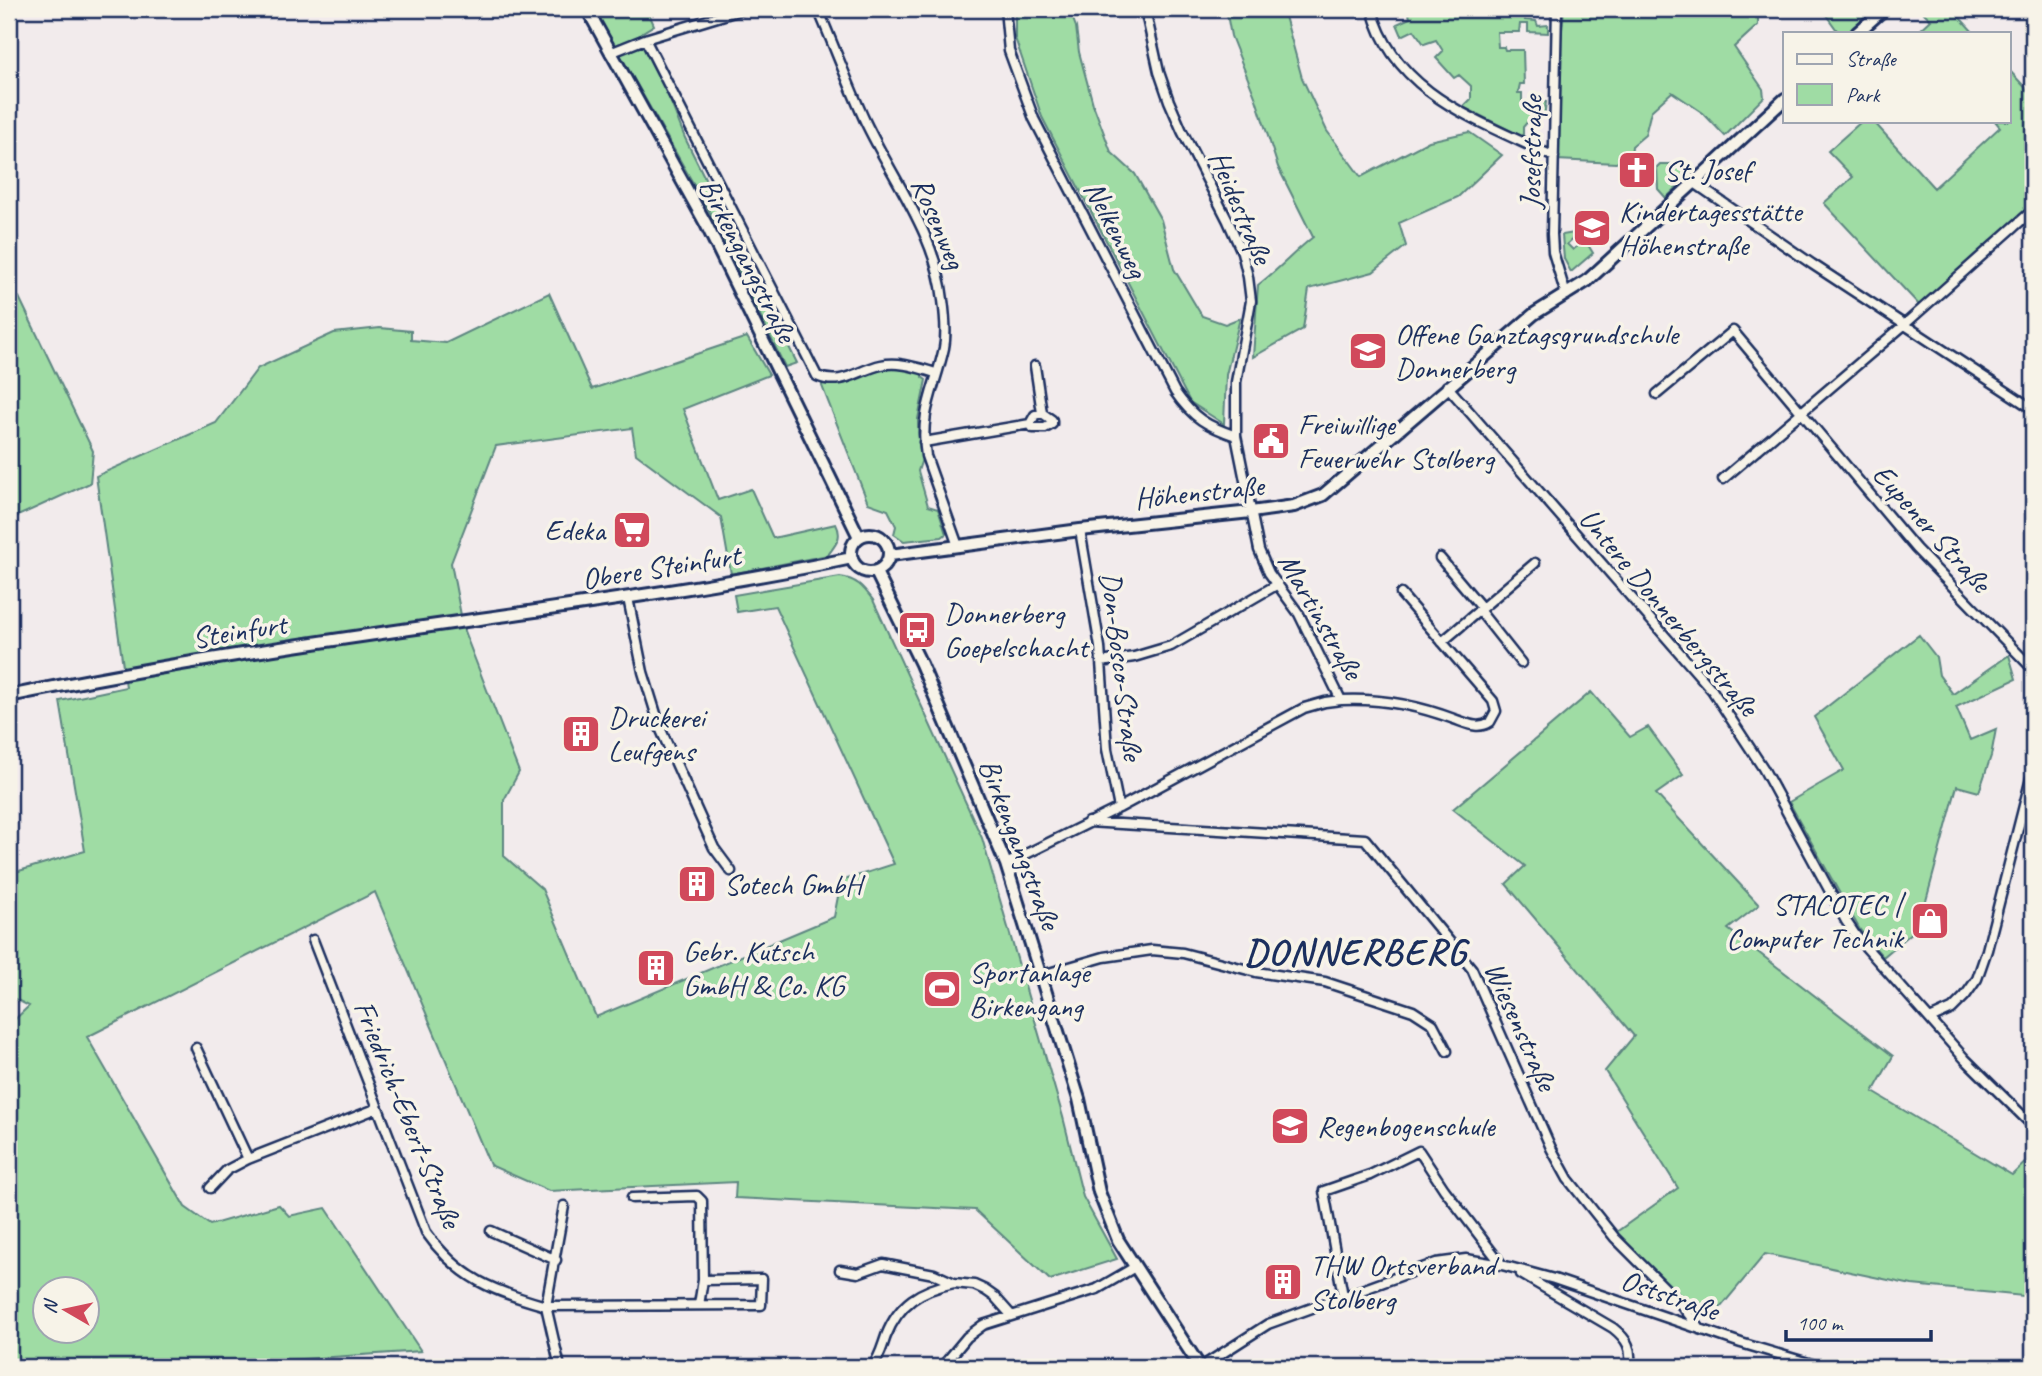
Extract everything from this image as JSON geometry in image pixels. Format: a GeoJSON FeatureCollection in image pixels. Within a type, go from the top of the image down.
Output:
{"type":"FeatureCollection","features":[{"type":"Feature","properties":{"kind":"street","name":"Birkengangstraße"},"geometry":{"type":"LineString","coordinates":[[587,9],[706,224],[859,537]]}},
{"type":"Feature","properties":{"kind":"street"},"geometry":{"type":"LineString","coordinates":[[610,53],[712,13],[744,9]]}},
{"type":"Feature","properties":{"kind":"street","name":"Rosenweg"},"geometry":{"type":"LineString","coordinates":[[818,9],[866,121],[920,225],[939,271],[945,328],[944,346],[925,413],[924,442],[926,456],[958,547]]}},
{"type":"Feature","properties":{"kind":"street","name":"Nelkenweg"},"geometry":{"type":"LineString","coordinates":[[1005,9],[1009,51],[1034,119],[1175,392],[1190,413],[1208,425],[1236,436]]}},
{"type":"Feature","properties":{"kind":"street","name":"Heidestraße"},"geometry":{"type":"LineString","coordinates":[[1145,9],[1152,47],[1169,101],[1242,251],[1248,277],[1251,302],[1236,382],[1236,436],[1251,512]]}},
{"type":"Feature","properties":{"kind":"street"},"geometry":{"type":"LineString","coordinates":[[1372,9],[1379,30],[1393,55],[1409,75],[1430,94],[1553,157]]}},
{"type":"Feature","properties":{"kind":"street","name":"Josefstraße"},"geometry":{"type":"LineString","coordinates":[[1557,9],[1553,252],[1566,295]]}},
{"type":"Feature","properties":{"kind":"street"},"geometry":{"type":"LineString","coordinates":[[1858,32],[1884,9]]}},
{"type":"Feature","properties":{"kind":"street"},"geometry":{"type":"LineString","coordinates":[[645,39],[817,376],[838,381],[882,365],[894,364],[936,373]]}},
{"type":"Feature","properties":{"kind":"street","name":"Höhenstraße"},"geometry":{"type":"LineString","coordinates":[[890,555],[1080,530],[1251,512],[1294,506],[1323,495],[1534,314],[1587,281],[1783,101]]}},
{"type":"Feature","properties":{"kind":"street"},"geometry":{"type":"LineString","coordinates":[[1693,182],[2033,409]]}},
{"type":"Feature","properties":{"kind":"street"},"geometry":{"type":"LineString","coordinates":[[1723,479],[1904,325],[2033,210]]}},
{"type":"Feature","properties":{"kind":"street","name":"Eupener Straße"},"geometry":{"type":"LineString","coordinates":[[1657,394],[1734,331],[1916,549],[2033,669]]}},
{"type":"Feature","properties":{"kind":"street"},"geometry":{"type":"LineString","coordinates":[[1030,424],[1032,428],[1038,429],[1049,427],[1052,420],[1042,413],[1035,366]]}},
{"type":"Feature","properties":{"kind":"street","name":"Untere Donnerbergstraße"},"geometry":{"type":"LineString","coordinates":[[1447,386],[1712,690],[1763,768],[1846,921],[1965,1059],[2033,1126]]}},
{"type":"Feature","properties":{"kind":"street"},"geometry":{"type":"LineString","coordinates":[[1030,424],[1035,415],[1042,413]]}},
{"type":"Feature","properties":{"kind":"street"},"geometry":{"type":"LineString","coordinates":[[924,442],[1030,424]]}},
{"type":"Feature","properties":{"kind":"street","name":"Martinstraße"},"geometry":{"type":"LineString","coordinates":[[1251,512],[1259,550],[1269,573],[1299,614],[1340,700],[1413,705],[1467,724],[1484,726],[1494,717],[1496,711],[1493,701],[1401,594]]}},
{"type":"Feature","properties":{"kind":"street","name":"Don-Bosco-Straße"},"geometry":{"type":"LineString","coordinates":[[1080,530],[1101,662],[1107,749],[1119,808]]}},
{"type":"Feature","properties":{"kind":"street"},"geometry":{"type":"LineString","coordinates":[[866,534],[880,536],[886,541],[890,555],[886,565],[876,572],[863,571],[856,566],[852,558],[852,546],[859,537],[866,534]]}},
{"type":"Feature","properties":{"kind":"street","name":"Obere Steinfurt"},"geometry":{"type":"LineString","coordinates":[[477,619],[704,586],[852,558]]}},
{"type":"Feature","properties":{"kind":"street"},"geometry":{"type":"LineString","coordinates":[[1440,558],[1521,663]]}},
{"type":"Feature","properties":{"kind":"street"},"geometry":{"type":"LineString","coordinates":[[1442,642],[1535,563]]}},
{"type":"Feature","properties":{"kind":"street","name":"Birkengangstraße"},"geometry":{"type":"LineString","coordinates":[[876,572],[921,664],[1006,864],[1079,1099],[1099,1192],[1118,1240],[1201,1367]]}},
{"type":"Feature","properties":{"kind":"street"},"geometry":{"type":"LineString","coordinates":[[1101,662],[1134,657],[1171,646],[1278,584]]}},
{"type":"Feature","properties":{"kind":"street"},"geometry":{"type":"LineString","coordinates":[[628,598],[643,672],[661,730],[714,848],[731,871]]}},
{"type":"Feature","properties":{"kind":"street","name":"Steinfurt"},"geometry":{"type":"LineString","coordinates":[[9,696],[108,677],[477,619]]}},
{"type":"Feature","properties":{"kind":"street"},"geometry":{"type":"LineString","coordinates":[[1006,864],[1119,808],[1304,708],[1340,700]]}},
{"type":"Feature","properties":{"kind":"street"},"geometry":{"type":"LineString","coordinates":[[1930,1019],[1952,1009],[1976,979],[1987,950],[2033,768]]}},
{"type":"Feature","properties":{"kind":"street","name":"Wiesenstraße"},"geometry":{"type":"LineString","coordinates":[[1088,822],[1365,839],[1472,968],[1558,1163],[1615,1238],[1679,1302],[1700,1329]]}},
{"type":"Feature","properties":{"kind":"street"},"geometry":{"type":"LineString","coordinates":[[2033,859],[2033,909]]}},
{"type":"Feature","properties":{"kind":"street","name":"Friedrich-Ebert-Straße"},"geometry":{"type":"LineString","coordinates":[[313,940],[426,1232],[437,1248],[456,1266],[508,1295],[546,1306],[761,1305],[762,1279],[703,1280]]}},
{"type":"Feature","properties":{"kind":"street"},"geometry":{"type":"LineString","coordinates":[[1042,975],[1116,955],[1152,950],[1183,953],[1256,972],[1325,982],[1413,1011],[1433,1024],[1447,1051]]}},
{"type":"Feature","properties":{"kind":"street"},"geometry":{"type":"LineString","coordinates":[[195,1048],[248,1159]]}},
{"type":"Feature","properties":{"kind":"street"},"geometry":{"type":"LineString","coordinates":[[210,1188],[227,1170],[248,1159],[378,1108]]}},
{"type":"Feature","properties":{"kind":"street"},"geometry":{"type":"LineString","coordinates":[[1343,1296],[1324,1191],[1370,1175],[1419,1152],[1502,1265]]}},
{"type":"Feature","properties":{"kind":"street"},"geometry":{"type":"LineString","coordinates":[[632,1198],[697,1196],[702,1201],[703,1280],[699,1305]]}},
{"type":"Feature","properties":{"kind":"street"},"geometry":{"type":"LineString","coordinates":[[560,1367],[546,1306],[564,1206]]}},
{"type":"Feature","properties":{"kind":"street"},"geometry":{"type":"LineString","coordinates":[[491,1231],[556,1260]]}},
{"type":"Feature","properties":{"kind":"street","name":"Oststraße"},"geometry":{"type":"LineString","coordinates":[[1201,1367],[1268,1324],[1436,1263],[1475,1259],[1554,1279],[1822,1367]]}},
{"type":"Feature","properties":{"kind":"street"},"geometry":{"type":"LineString","coordinates":[[840,1270],[858,1273],[883,1264],[934,1274],[954,1283],[974,1285],[985,1290],[1011,1315]]}},
{"type":"Feature","properties":{"kind":"street"},"geometry":{"type":"LineString","coordinates":[[942,1367],[967,1337],[983,1325],[1097,1289],[1135,1267]]}},
{"type":"Feature","properties":{"kind":"street"},"geometry":{"type":"LineString","coordinates":[[1513,1269],[1624,1336],[1631,1352],[1629,1367]]}},
{"type":"Feature","properties":{"kind":"street"},"geometry":{"type":"LineString","coordinates":[[872,1367],[881,1352],[894,1316],[903,1306],[932,1290],[954,1283]]}},
{"type":"Feature","properties":{"kind":"green space"},"geometry":{"type":"Polygon","coordinates":[[[594,9],[647,9],[654,25],[643,32],[685,138],[797,363],[785,367],[714,220],[594,9]]]}},
{"type":"Feature","properties":{"kind":"green space"},"geometry":{"type":"Polygon","coordinates":[[[1015,9],[1069,9],[1076,27],[1079,52],[1093,104],[1111,152],[1135,174],[1161,220],[1174,269],[1202,316],[1225,324],[1240,318],[1226,375],[1224,424],[1190,402],[1042,117],[1015,38],[1015,9]]]}},
{"type":"Feature","properties":{"kind":"green space"},"geometry":{"type":"Polygon","coordinates":[[[1226,9],[1283,9],[1302,78],[1327,131],[1361,177],[1429,141],[1469,132],[1502,155],[1458,197],[1399,223],[1406,246],[1373,272],[1309,289],[1303,329],[1253,357],[1258,285],[1313,237],[1278,167],[1256,99],[1231,36],[1226,9]]]}},
{"type":"Feature","properties":{"kind":"green space"},"geometry":{"type":"Polygon","coordinates":[[[1408,9],[1526,9],[1525,20],[1536,21],[1538,26],[1548,25],[1548,33],[1528,32],[1528,24],[1520,24],[1519,32],[1497,32],[1498,47],[1504,47],[1505,50],[1523,50],[1524,84],[1520,84],[1518,93],[1522,93],[1522,106],[1540,107],[1541,102],[1546,102],[1544,118],[1529,120],[1523,127],[1523,137],[1463,107],[1471,99],[1471,86],[1459,75],[1454,78],[1436,58],[1443,51],[1436,40],[1424,44],[1414,30],[1402,36],[1397,24],[1410,18],[1408,9]]]}},
{"type":"Feature","properties":{"kind":"green space"},"geometry":{"type":"Polygon","coordinates":[[[1564,9],[1758,9],[1758,25],[1734,47],[1763,89],[1764,97],[1725,136],[1703,113],[1672,92],[1651,111],[1645,135],[1632,146],[1631,156],[1616,163],[1557,160],[1559,61],[1564,9]]]}},
{"type":"Feature","properties":{"kind":"green space"},"geometry":{"type":"Polygon","coordinates":[[[1835,9],[1879,9],[1852,32],[1838,32],[1826,15],[1835,9]]]}},
{"type":"Feature","properties":{"kind":"green space"},"geometry":{"type":"Polygon","coordinates":[[[1920,9],[1952,9],[1973,32],[1918,32],[1931,20],[1920,9]]]}},
{"type":"Feature","properties":{"kind":"green space"},"geometry":{"type":"Polygon","coordinates":[[[2010,71],[2033,96],[2033,203],[1921,307],[1824,203],[1853,177],[1828,151],[1861,122],[1874,122],[1934,188],[2000,127],[1996,122],[2010,122],[2010,71]]]}},
{"type":"Feature","properties":{"kind":"green space"},"geometry":{"type":"Polygon","coordinates":[[[1660,164],[1684,164],[1691,174],[1666,198],[1658,189],[1657,167],[1660,164]]]}},
{"type":"Feature","properties":{"kind":"green space"},"geometry":{"type":"Polygon","coordinates":[[[1580,232],[1567,244],[1573,250],[1585,240],[1593,253],[1571,272],[1564,259],[1562,235],[1580,232]]]}},
{"type":"Feature","properties":{"kind":"green space"},"geometry":{"type":"Polygon","coordinates":[[[549,293],[592,389],[747,337],[769,375],[683,409],[718,500],[751,489],[773,538],[836,524],[838,540],[828,555],[731,574],[721,517],[636,454],[632,428],[496,446],[451,563],[464,631],[519,772],[504,800],[504,856],[542,889],[596,1017],[834,917],[841,881],[894,864],[775,606],[737,612],[734,595],[840,577],[855,582],[873,600],[982,838],[1063,1117],[1083,1197],[1117,1259],[1050,1280],[975,1210],[735,1198],[736,1182],[549,1191],[490,1165],[375,892],[87,1037],[185,1207],[210,1225],[279,1205],[289,1216],[326,1208],[421,1351],[183,1367],[9,1367],[9,1025],[29,1006],[9,996],[9,874],[85,851],[60,701],[126,687],[96,476],[216,423],[258,368],[334,333],[380,328],[411,331],[411,340],[446,343],[549,293]]]}},
{"type":"Feature","properties":{"kind":"green space"},"geometry":{"type":"Polygon","coordinates":[[[9,297],[19,297],[93,451],[90,483],[9,520],[9,297]]]}},
{"type":"Feature","properties":{"kind":"green space"},"geometry":{"type":"Polygon","coordinates":[[[895,366],[923,372],[922,377],[926,380],[918,419],[922,459],[918,471],[928,506],[938,509],[946,534],[942,537],[904,541],[894,534],[896,526],[888,510],[868,503],[822,386],[822,382],[840,382],[895,366]]]}},
{"type":"Feature","properties":{"kind":"green space"},"geometry":{"type":"Polygon","coordinates":[[[1919,635],[1936,657],[1939,675],[1953,694],[2009,655],[2016,679],[1956,707],[1970,740],[1996,729],[1991,756],[1979,792],[1957,786],[1919,927],[1883,957],[1860,930],[1789,802],[1844,770],[1814,717],[1919,635]]]}},
{"type":"Feature","properties":{"kind":"green space"},"geometry":{"type":"Polygon","coordinates":[[[1591,692],[1630,737],[1648,727],[1683,775],[1656,794],[1759,905],[1728,929],[1893,1056],[1873,1092],[2012,1175],[2033,1155],[2033,1297],[1912,1285],[1765,1254],[1711,1319],[1662,1283],[1615,1233],[1678,1188],[1605,1071],[1634,1036],[1506,884],[1525,866],[1453,809],[1591,692]]]}},
{"type":"Feature","properties":{"kind":"place","name":"St. Josef"},"geometry":{"type":"Point","coordinates":[1637,170]}},
{"type":"Feature","properties":{"kind":"place","name":"Kindertagesstätte Höhenstraße"},"geometry":{"type":"Point","coordinates":[1592,228]}},
{"type":"Feature","properties":{"kind":"place","name":"Offene Ganztagsgrundschule Donnerberg"},"geometry":{"type":"Point","coordinates":[1368,351]}},
{"type":"Feature","properties":{"kind":"place","name":"Freiwillige Feuerwehr Stolberg"},"geometry":{"type":"Point","coordinates":[1271,441]}},
{"type":"Feature","properties":{"kind":"place","name":"Edeka"},"geometry":{"type":"Point","coordinates":[632,530]}},
{"type":"Feature","properties":{"kind":"place","name":"Donnerberg Goepelschacht"},"geometry":{"type":"Point","coordinates":[917,630]}},
{"type":"Feature","properties":{"kind":"place","name":"Druckerei Leufgens"},"geometry":{"type":"Point","coordinates":[581,734]}},
{"type":"Feature","properties":{"kind":"place","name":"Sotech GmbH"},"geometry":{"type":"Point","coordinates":[697,884]}},
{"type":"Feature","properties":{"kind":"place","name":"STACOTEC | Computer Technik"},"geometry":{"type":"Point","coordinates":[1930,921]}},
{"type":"Feature","properties":{"kind":"place","name":"Gebr. Kutsch GmbH & Co. KG"},"geometry":{"type":"Point","coordinates":[656,968]}},
{"type":"Feature","properties":{"kind":"place","name":"Sportanlage Birkengang"},"geometry":{"type":"Point","coordinates":[942,989]}},
{"type":"Feature","properties":{"kind":"place","name":"Regenbogenschule"},"geometry":{"type":"Point","coordinates":[1290,1126]}},
{"type":"Feature","properties":{"kind":"place","name":"THW Ortsverband Stolberg"},"geometry":{"type":"Point","coordinates":[1283,1282]}},
{"type":"Feature","properties":{"kind":"district","name":"DONNERBERG"},"geometry":{"type":"Point","coordinates":[1356,951]}}]}
